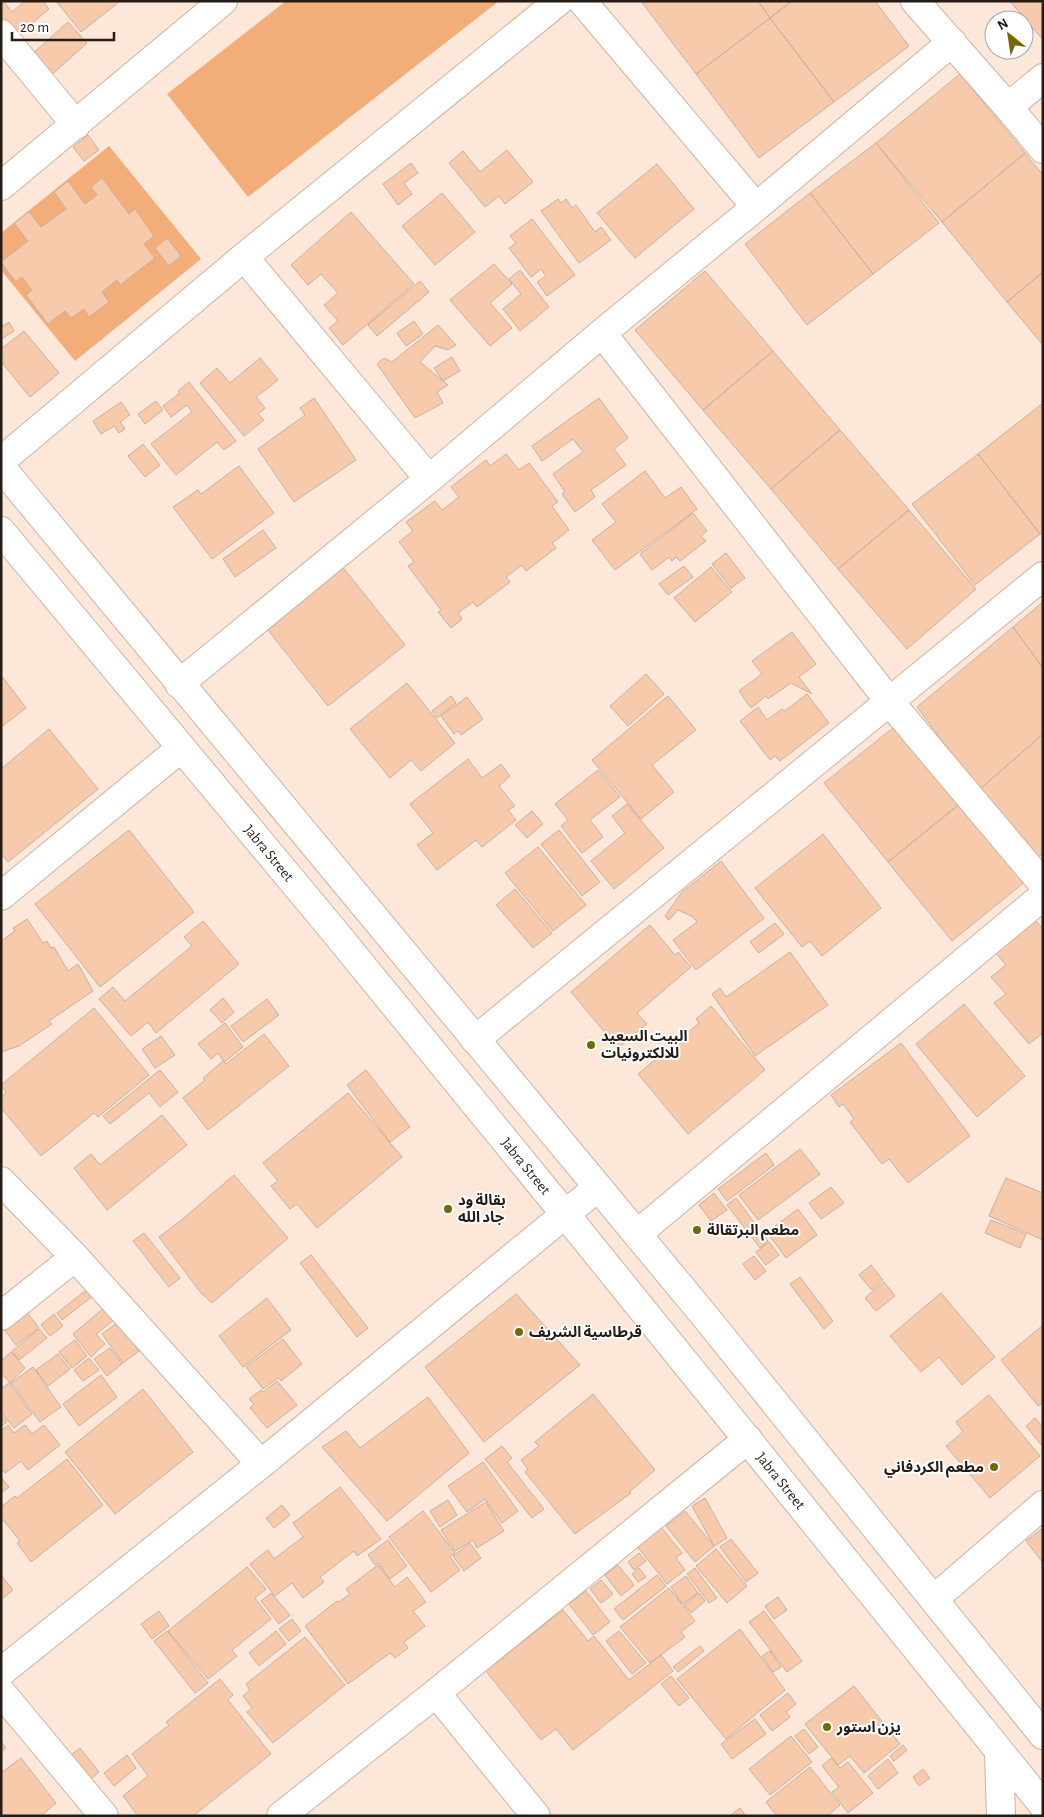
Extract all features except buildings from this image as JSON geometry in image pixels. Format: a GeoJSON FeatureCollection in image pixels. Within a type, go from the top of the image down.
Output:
{"type":"FeatureCollection","features":[{"type":"Feature","properties":{"kind":"street"},"geometry":{"type":"LineString","coordinates":[[1,186],[223,1]]}},
{"type":"Feature","properties":{"kind":"street"},"geometry":{"type":"LineString","coordinates":[[1,461],[244,257],[559,1]]}},
{"type":"Feature","properties":{"kind":"street"},"geometry":{"type":"LineString","coordinates":[[582,1],[756,207]]}},
{"type":"Feature","properties":{"kind":"street"},"geometry":{"type":"LineString","coordinates":[[916,1],[1043,150]]}},
{"type":"Feature","properties":{"kind":"street"},"geometry":{"type":"LineString","coordinates":[[1,34],[76,125]]}},
{"type":"Feature","properties":{"kind":"street"},"geometry":{"type":"LineString","coordinates":[[179,684],[429,479],[952,42]]}},
{"type":"Feature","properties":{"kind":"street"},"geometry":{"type":"LineString","coordinates":[[1008,107],[1043,78]]}},
{"type":"Feature","properties":{"kind":"street"},"geometry":{"type":"LineString","coordinates":[[244,257],[429,479]]}},
{"type":"Feature","properties":{"kind":"street"},"geometry":{"type":"LineString","coordinates":[[602,333],[889,701],[1043,884]]}},
{"type":"Feature","properties":{"kind":"street"},"geometry":{"type":"LineString","coordinates":[[1,467],[637,1234],[1043,1735]]}},
{"type":"Feature","properties":{"kind":"street","name":"Jabra Street"},"geometry":{"type":"LineString","coordinates":[[1,531],[334,931],[748,1439],[1043,1806]]}},
{"type":"Feature","properties":{"kind":"street"},"geometry":{"type":"LineString","coordinates":[[476,1040],[1043,576]]}},
{"type":"Feature","properties":{"kind":"street"},"geometry":{"type":"LineString","coordinates":[[1,896],[181,748]]}},
{"type":"Feature","properties":{"kind":"street"},"geometry":{"type":"LineString","coordinates":[[637,1234],[1043,896]]}},
{"type":"Feature","properties":{"kind":"street"},"geometry":{"type":"LineString","coordinates":[[1,1180],[75,1257],[261,1464]]}},
{"type":"Feature","properties":{"kind":"street"},"geometry":{"type":"LineString","coordinates":[[1,1672],[261,1464],[597,1188]]}},
{"type":"Feature","properties":{"kind":"street"},"geometry":{"type":"LineString","coordinates":[[1,1316],[75,1257]]}},
{"type":"Feature","properties":{"kind":"street"},"geometry":{"type":"LineString","coordinates":[[281,1816],[436,1693],[748,1439]]}},
{"type":"Feature","properties":{"kind":"street"},"geometry":{"type":"LineString","coordinates":[[934,1599],[1043,1506]]}},
{"type":"Feature","properties":{"kind":"street"},"geometry":{"type":"LineString","coordinates":[[1,1692],[104,1816]]}},
{"type":"Feature","properties":{"kind":"street"},"geometry":{"type":"LineString","coordinates":[[436,1693],[536,1816]]}},
{"type":"Feature","properties":{"kind":"street"},"geometry":{"type":"LineString","coordinates":[[999,1752],[1001,1816]]}},
{"type":"Feature","properties":{"kind":"shaded area"},"geometry":{"type":"Polygon","coordinates":[[[286,1],[499,1],[248,197],[167,94],[286,1]]]}},
{"type":"Feature","properties":{"kind":"shaded area"},"geometry":{"type":"Polygon","coordinates":[[[109,146],[201,259],[75,361],[1,270],[1,233],[109,146]]]}},
{"type":"Feature","properties":{"kind":"place","name":"البيت السعيد للالكترونيات"},"geometry":{"type":"Point","coordinates":[591,1045]}},
{"type":"Feature","properties":{"kind":"place","name":"بقالة ود جاد الله"},"geometry":{"type":"Point","coordinates":[448,1209]}},
{"type":"Feature","properties":{"kind":"place","name":"مطعم البرتقالة"},"geometry":{"type":"Point","coordinates":[697,1230]}},
{"type":"Feature","properties":{"kind":"place","name":"قرطاسية الشريف"},"geometry":{"type":"Point","coordinates":[519,1332]}},
{"type":"Feature","properties":{"kind":"place","name":"مطعم الكردفاني"},"geometry":{"type":"Point","coordinates":[994,1467]}},
{"type":"Feature","properties":{"kind":"place","name":"يزن استور"},"geometry":{"type":"Point","coordinates":[827,1727]}}]}
